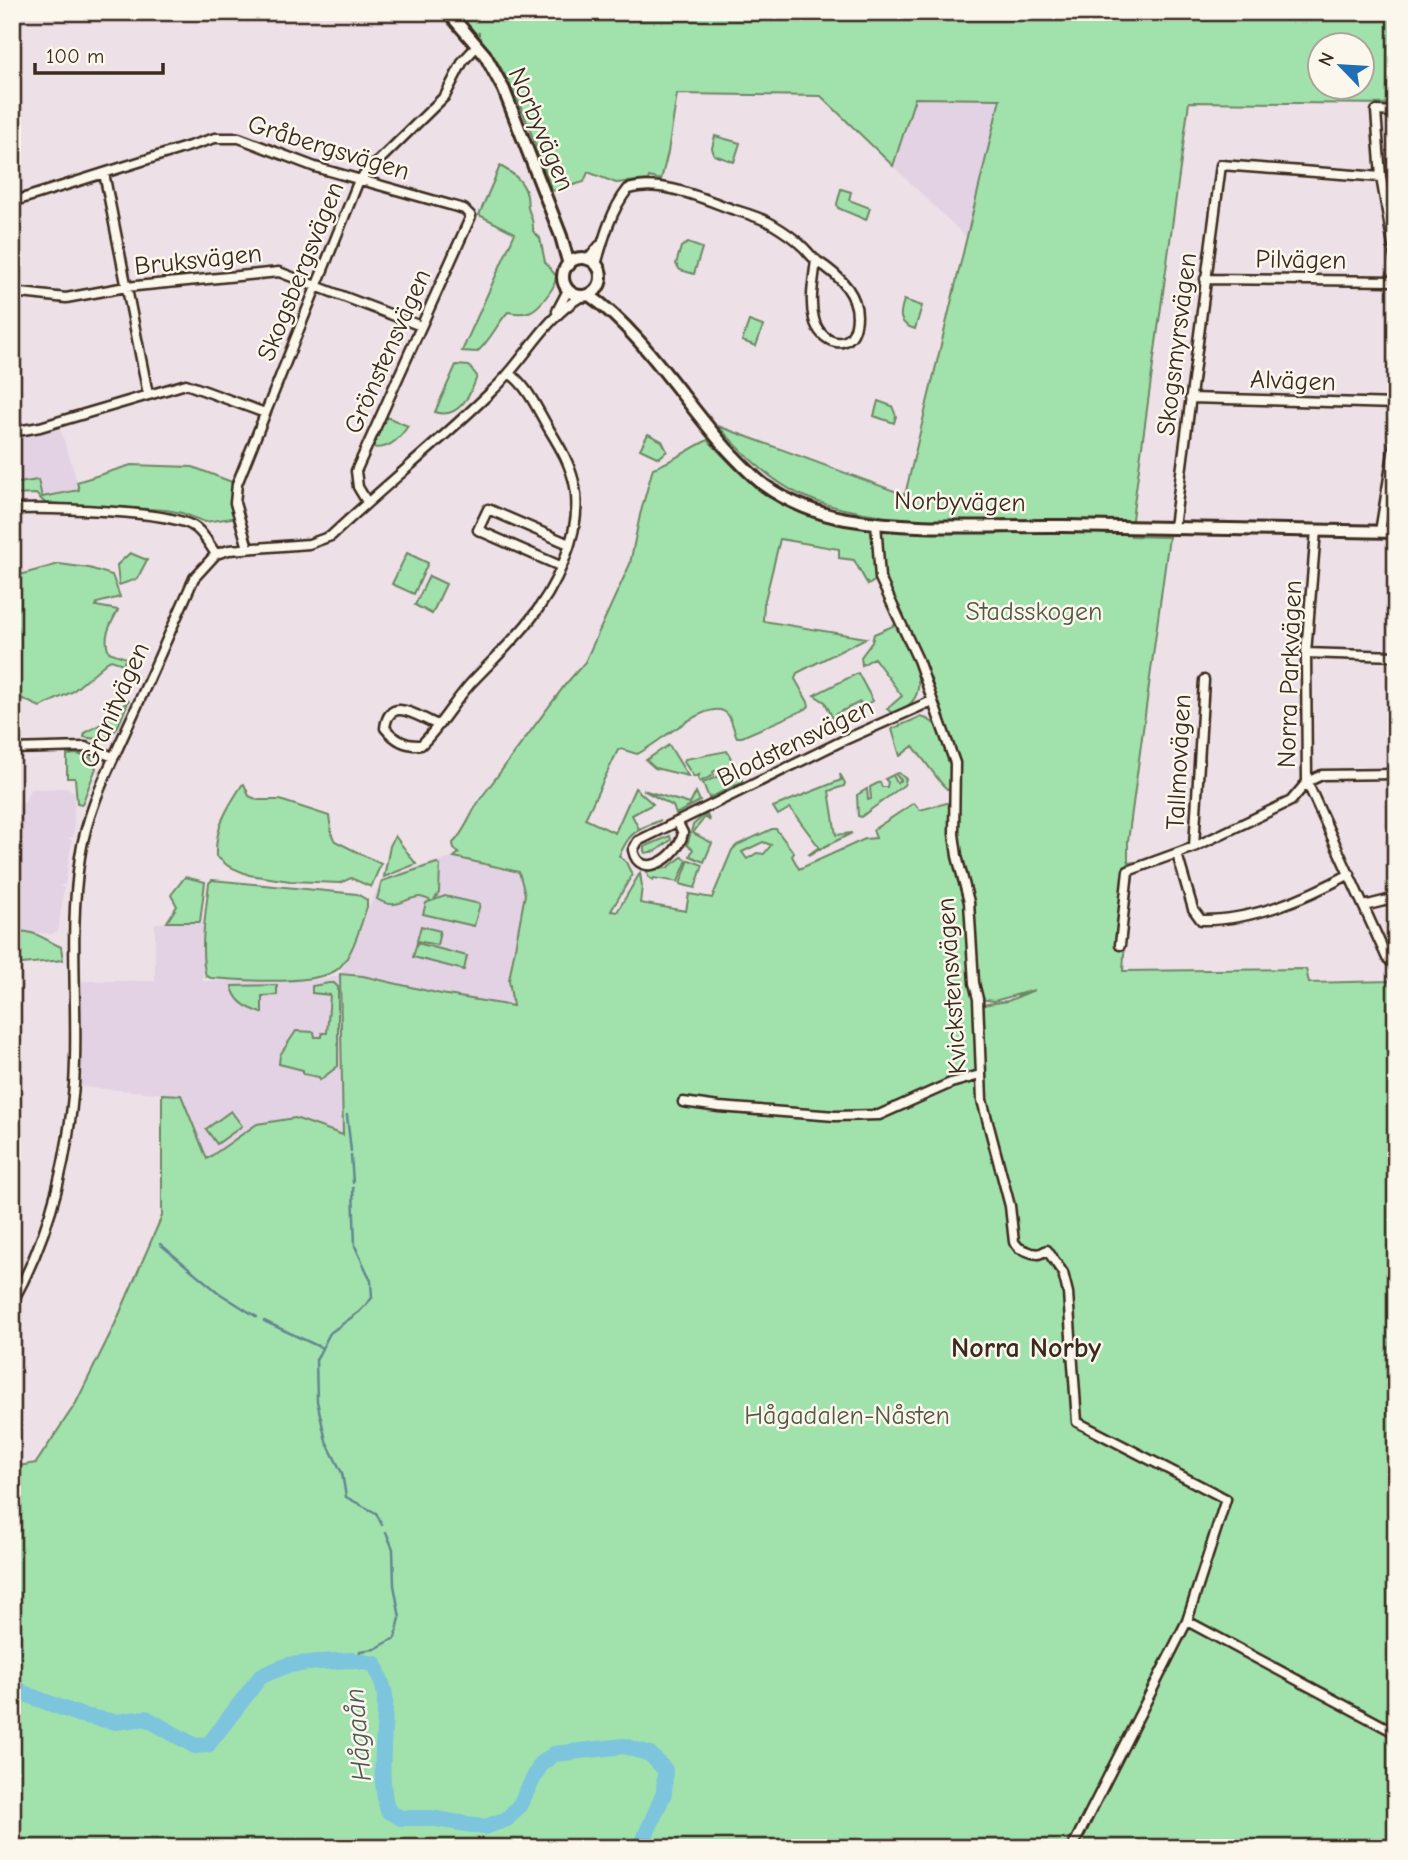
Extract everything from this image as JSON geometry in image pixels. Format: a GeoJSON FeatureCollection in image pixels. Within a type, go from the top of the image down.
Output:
{"type":"FeatureCollection","features":[{"type":"Feature","properties":{"kind":"street","name":"Norbyvägen"},"geometry":{"type":"LineString","coordinates":[[448,12],[477,46],[504,90],[561,236],[583,262]]}},
{"type":"Feature","properties":{"kind":"street","name":"Skogsbergsvägen"},"geometry":{"type":"LineString","coordinates":[[248,548],[235,502],[237,484],[359,180],[445,96],[463,61],[477,46]]}},
{"type":"Feature","properties":{"kind":"street"},"geometry":{"type":"LineString","coordinates":[[1396,111],[1376,111],[1381,177],[1396,262]]}},
{"type":"Feature","properties":{"kind":"street","name":"Gråbergsvägen"},"geometry":{"type":"LineString","coordinates":[[12,202],[215,138],[239,138],[359,180],[464,209],[471,216]]}},
{"type":"Feature","properties":{"kind":"street","name":"Skogsmyrsvägen"},"geometry":{"type":"LineString","coordinates":[[1174,527],[1221,165],[1381,177]]}},
{"type":"Feature","properties":{"kind":"street"},"geometry":{"type":"LineString","coordinates":[[104,173],[148,394]]}},
{"type":"Feature","properties":{"kind":"street"},"geometry":{"type":"LineString","coordinates":[[553,320],[568,290],[563,278],[583,262],[602,241],[628,189],[652,187],[693,195],[766,220],[803,246],[848,287],[856,304],[857,324],[847,340],[835,342],[822,337],[818,331],[813,315],[812,297],[816,260]]}},
{"type":"Feature","properties":{"kind":"street","name":"Grönstensvägen"},"geometry":{"type":"LineString","coordinates":[[368,502],[358,487],[356,471],[471,216]]}},
{"type":"Feature","properties":{"kind":"street"},"geometry":{"type":"LineString","coordinates":[[12,509],[43,508],[173,518],[196,527],[216,554],[229,550],[309,544],[331,536],[496,388],[569,304],[590,293],[600,274],[583,262]]}},
{"type":"Feature","properties":{"kind":"street","name":"Bruksvägen"},"geometry":{"type":"LineString","coordinates":[[12,292],[66,298],[125,287],[279,272],[421,326]]}},
{"type":"Feature","properties":{"kind":"street","name":"Pilvägen"},"geometry":{"type":"LineString","coordinates":[[1205,279],[1396,281]]}},
{"type":"Feature","properties":{"kind":"street"},"geometry":{"type":"LineString","coordinates":[[568,290],[590,293]]}},
{"type":"Feature","properties":{"kind":"street","name":"Norbyvägen"},"geometry":{"type":"LineString","coordinates":[[590,293],[610,310],[745,469],[765,485],[818,512],[846,519],[944,526],[1396,532]]}},
{"type":"Feature","properties":{"kind":"street"},"geometry":{"type":"LineString","coordinates":[[438,725],[403,710],[393,710],[388,715],[385,728],[399,741],[410,746],[421,745],[438,725],[453,703],[526,625],[548,592],[569,544],[575,519],[576,503],[571,471],[565,456],[523,384],[509,373]]}},
{"type":"Feature","properties":{"kind":"street"},"geometry":{"type":"LineString","coordinates":[[12,432],[186,384],[265,413]]}},
{"type":"Feature","properties":{"kind":"street","name":"Alvägen"},"geometry":{"type":"LineString","coordinates":[[1190,398],[1396,404]]}},
{"type":"Feature","properties":{"kind":"street"},"geometry":{"type":"LineString","coordinates":[[1380,532],[1396,435]]}},
{"type":"Feature","properties":{"kind":"street"},"geometry":{"type":"LineString","coordinates":[[560,566],[478,530],[488,509],[569,544]]}},
{"type":"Feature","properties":{"kind":"street","name":"Kvickstensvägen"},"geometry":{"type":"LineString","coordinates":[[876,522],[880,578],[918,660],[955,763],[954,834],[957,856],[970,902],[980,1075],[985,1114],[1010,1206],[1014,1242],[1019,1248],[1032,1253],[1039,1254],[1047,1250],[1063,1273],[1068,1293],[1077,1422],[1226,1499],[1187,1621]]}},
{"type":"Feature","properties":{"kind":"street","name":"Norra Parkvägen"},"geometry":{"type":"LineString","coordinates":[[1316,530],[1306,653],[1307,782],[1387,958],[1396,966]]}},
{"type":"Feature","properties":{"kind":"street","name":"Granitvägen"},"geometry":{"type":"LineString","coordinates":[[12,1303],[40,1245],[59,1181],[74,1086],[75,905],[84,835],[100,787],[194,578],[216,554]]}},
{"type":"Feature","properties":{"kind":"street"},"geometry":{"type":"LineString","coordinates":[[1306,653],[1396,656]]}},
{"type":"Feature","properties":{"kind":"street","name":"Tallmovägen"},"geometry":{"type":"LineString","coordinates":[[1194,847],[1204,680]]}},
{"type":"Feature","properties":{"kind":"street","name":"Blodstensvägen"},"geometry":{"type":"LineString","coordinates":[[678,823],[682,833],[677,849],[651,865],[637,861],[633,850],[639,841],[842,741],[932,701]]}},
{"type":"Feature","properties":{"kind":"street"},"geometry":{"type":"LineString","coordinates":[[12,749],[85,747],[114,757]]}},
{"type":"Feature","properties":{"kind":"street"},"geometry":{"type":"LineString","coordinates":[[1120,945],[1128,871],[1194,847],[1291,801],[1307,782],[1322,775],[1396,774]]}},
{"type":"Feature","properties":{"kind":"street"},"geometry":{"type":"LineString","coordinates":[[1177,854],[1194,909],[1201,920],[1217,920],[1264,910],[1309,896],[1350,874]]}},
{"type":"Feature","properties":{"kind":"street"},"geometry":{"type":"LineString","coordinates":[[1364,906],[1396,898]]}},
{"type":"Feature","properties":{"kind":"street"},"geometry":{"type":"LineString","coordinates":[[683,1102],[719,1107],[879,1115],[951,1083],[980,1075]]}},
{"type":"Feature","properties":{"kind":"street"},"geometry":{"type":"LineString","coordinates":[[1072,1848],[1187,1621],[1396,1733]]}},
{"type":"Feature","properties":{"kind":"shaded area"},"geometry":{"type":"Polygon","coordinates":[[[915,98],[1000,99],[967,238],[893,166],[915,98]]]}},
{"type":"Feature","properties":{"kind":"shaded area"},"geometry":{"type":"Polygon","coordinates":[[[60,429],[80,490],[42,497],[38,480],[12,484],[12,437],[60,429]]]}},
{"type":"Feature","properties":{"kind":"shaded area"},"geometry":{"type":"Polygon","coordinates":[[[68,788],[74,792],[74,826],[73,837],[67,838],[72,840],[65,885],[59,885],[64,888],[58,931],[52,934],[12,931],[12,802],[24,803],[30,789],[68,788]]]}},
{"type":"Feature","properties":{"kind":"shaded area"},"geometry":{"type":"Polygon","coordinates":[[[454,857],[519,872],[525,894],[509,980],[513,1006],[441,994],[363,976],[340,975],[343,1135],[295,1118],[257,1124],[207,1160],[181,1095],[80,1087],[82,981],[155,981],[155,923],[203,923],[203,981],[328,979],[340,974],[381,880],[454,857]]]}},
{"type":"Feature","properties":{"kind":"green space","name":"Hågadalen-Nåsten"},"geometry":{"type":"Polygon","coordinates":[[[457,12],[1396,12],[1396,104],[1189,102],[1132,519],[1131,536],[1169,537],[1128,841],[1128,863],[1135,862],[1123,971],[1306,969],[1309,983],[1389,981],[1396,973],[1396,1848],[12,1848],[12,1467],[36,1463],[76,1403],[115,1324],[162,1216],[162,1094],[181,1095],[207,1159],[257,1124],[295,1118],[343,1135],[340,974],[363,976],[441,994],[513,1006],[509,980],[525,894],[519,872],[454,857],[459,853],[454,849],[453,843],[481,798],[585,662],[630,564],[653,468],[708,440],[745,477],[779,502],[819,519],[870,528],[877,559],[880,515],[829,505],[789,489],[755,463],[718,426],[905,495],[1000,99],[915,98],[893,166],[821,96],[677,94],[661,180],[649,177],[648,180],[616,183],[588,172],[584,182],[552,191],[513,91],[479,37],[479,32],[477,36],[457,12]],[[780,539],[764,604],[763,621],[866,638],[797,673],[795,679],[809,706],[806,709],[742,737],[737,737],[725,712],[706,712],[680,725],[637,754],[618,750],[585,819],[615,833],[635,788],[653,804],[632,815],[639,829],[661,820],[635,833],[623,847],[619,856],[626,862],[632,875],[611,911],[617,912],[640,873],[640,903],[686,911],[689,894],[712,898],[732,850],[737,845],[772,829],[776,829],[794,853],[792,856],[799,869],[865,839],[876,838],[873,830],[914,803],[920,810],[955,801],[949,743],[879,578],[868,585],[854,560],[839,558],[839,549],[780,539]],[[763,842],[742,852],[747,859],[757,853],[764,854],[771,845],[763,842]],[[1034,990],[994,1001],[980,999],[981,1005],[1008,1001],[1034,990]]]}},
{"type":"Feature","properties":{"kind":"green space"},"geometry":{"type":"Polygon","coordinates":[[[715,136],[740,143],[734,162],[714,155],[712,148],[715,136]]]}},
{"type":"Feature","properties":{"kind":"green space"},"geometry":{"type":"Polygon","coordinates":[[[500,166],[523,186],[533,231],[540,238],[545,262],[556,279],[543,301],[534,309],[526,313],[508,312],[477,352],[462,351],[515,233],[479,215],[500,166]]]}},
{"type":"Feature","properties":{"kind":"green space"},"geometry":{"type":"Polygon","coordinates":[[[841,189],[851,192],[849,200],[870,208],[866,220],[838,208],[841,189]]]}},
{"type":"Feature","properties":{"kind":"green space"},"geometry":{"type":"Polygon","coordinates":[[[688,243],[702,248],[694,274],[680,270],[676,264],[681,247],[688,243]]]}},
{"type":"Feature","properties":{"kind":"green space"},"geometry":{"type":"Polygon","coordinates":[[[904,300],[922,306],[915,329],[905,324],[901,318],[904,300]]]}},
{"type":"Feature","properties":{"kind":"green space"},"geometry":{"type":"Polygon","coordinates":[[[749,321],[763,326],[756,346],[742,341],[749,321]]]}},
{"type":"Feature","properties":{"kind":"green space"},"geometry":{"type":"Polygon","coordinates":[[[456,365],[469,366],[477,376],[471,391],[457,409],[443,414],[435,412],[456,365]]]}},
{"type":"Feature","properties":{"kind":"green space"},"geometry":{"type":"Polygon","coordinates":[[[878,401],[892,406],[896,416],[894,423],[874,416],[878,401]]]}},
{"type":"Feature","properties":{"kind":"green space"},"geometry":{"type":"Polygon","coordinates":[[[382,415],[408,426],[391,444],[380,448],[367,446],[382,415]]]}},
{"type":"Feature","properties":{"kind":"green space"},"geometry":{"type":"Polygon","coordinates":[[[648,434],[662,441],[667,451],[659,458],[640,449],[648,434]]]}},
{"type":"Feature","properties":{"kind":"green space"},"geometry":{"type":"Polygon","coordinates":[[[1396,435],[1396,524],[1385,523],[1396,435]]]}},
{"type":"Feature","properties":{"kind":"green space"},"geometry":{"type":"Polygon","coordinates":[[[131,465],[193,467],[237,484],[239,517],[205,522],[166,510],[45,503],[36,494],[12,495],[12,484],[38,480],[42,497],[79,490],[77,482],[131,465]]]}},
{"type":"Feature","properties":{"kind":"green space"},"geometry":{"type":"Polygon","coordinates":[[[130,553],[147,560],[137,579],[119,585],[117,565],[130,553]]]}},
{"type":"Feature","properties":{"kind":"green space"},"geometry":{"type":"Polygon","coordinates":[[[407,553],[428,563],[414,594],[392,584],[407,553]]]}},
{"type":"Feature","properties":{"kind":"green space"},"geometry":{"type":"Polygon","coordinates":[[[59,564],[89,568],[112,575],[120,597],[97,603],[96,606],[118,610],[108,630],[106,641],[109,652],[126,658],[123,664],[111,660],[107,662],[72,692],[40,707],[12,694],[12,577],[59,564]]]}},
{"type":"Feature","properties":{"kind":"green space"},"geometry":{"type":"Polygon","coordinates":[[[429,576],[446,584],[432,614],[415,605],[429,576]]]}},
{"type":"Feature","properties":{"kind":"green space"},"geometry":{"type":"Polygon","coordinates":[[[895,625],[910,653],[918,685],[911,703],[892,713],[887,709],[902,696],[874,658],[862,665],[861,657],[872,642],[874,634],[895,625]]]}},
{"type":"Feature","properties":{"kind":"green space"},"geometry":{"type":"Polygon","coordinates":[[[858,673],[873,701],[863,705],[860,702],[836,714],[837,717],[833,719],[825,702],[814,695],[858,673]]]}},
{"type":"Feature","properties":{"kind":"green space"},"geometry":{"type":"Polygon","coordinates":[[[129,700],[118,726],[110,736],[95,739],[84,737],[85,733],[105,722],[129,700]]]}},
{"type":"Feature","properties":{"kind":"green space"},"geometry":{"type":"Polygon","coordinates":[[[920,717],[938,727],[943,736],[950,757],[953,789],[947,789],[942,784],[913,746],[900,756],[892,729],[920,717]]]}},
{"type":"Feature","properties":{"kind":"green space"},"geometry":{"type":"Polygon","coordinates":[[[669,745],[688,776],[655,768],[646,760],[669,745]]]}},
{"type":"Feature","properties":{"kind":"green space"},"geometry":{"type":"Polygon","coordinates":[[[727,751],[735,766],[720,772],[717,770],[713,772],[714,775],[700,782],[699,775],[694,777],[684,762],[685,759],[727,751]]]}},
{"type":"Feature","properties":{"kind":"green space"},"geometry":{"type":"Polygon","coordinates":[[[77,754],[91,758],[96,768],[82,804],[77,803],[75,778],[67,778],[67,755],[77,754]]]}},
{"type":"Feature","properties":{"kind":"green space"},"geometry":{"type":"Polygon","coordinates":[[[736,768],[743,782],[709,798],[703,783],[736,768]]]}},
{"type":"Feature","properties":{"kind":"green space"},"geometry":{"type":"Polygon","coordinates":[[[899,773],[906,779],[904,785],[861,817],[858,816],[857,795],[867,789],[868,800],[871,799],[870,787],[880,782],[882,787],[887,787],[888,782],[885,779],[893,775],[897,783],[901,780],[895,774],[899,773]]]}},
{"type":"Feature","properties":{"kind":"green space"},"geometry":{"type":"Polygon","coordinates":[[[840,774],[844,786],[829,791],[836,835],[852,833],[808,855],[819,847],[790,808],[778,815],[773,807],[841,780],[840,774]]]}},
{"type":"Feature","properties":{"kind":"green space"},"geometry":{"type":"Polygon","coordinates":[[[244,784],[249,796],[258,800],[280,800],[329,816],[335,841],[381,864],[371,887],[351,878],[340,883],[290,881],[249,875],[228,866],[216,856],[216,846],[227,810],[244,784]]]}},
{"type":"Feature","properties":{"kind":"green space"},"geometry":{"type":"Polygon","coordinates":[[[643,790],[690,804],[696,792],[700,801],[676,814],[673,806],[643,790]]]}},
{"type":"Feature","properties":{"kind":"green space"},"geometry":{"type":"Polygon","coordinates":[[[707,815],[710,821],[705,817],[693,833],[712,843],[704,862],[690,856],[693,849],[687,845],[693,825],[707,815]]]}},
{"type":"Feature","properties":{"kind":"green space"},"geometry":{"type":"Polygon","coordinates":[[[395,836],[416,864],[384,877],[390,846],[395,836]]]}},
{"type":"Feature","properties":{"kind":"green space"},"geometry":{"type":"Polygon","coordinates":[[[670,836],[671,840],[656,851],[645,853],[644,847],[670,836]]]}},
{"type":"Feature","properties":{"kind":"green space"},"geometry":{"type":"Polygon","coordinates":[[[682,857],[687,860],[678,882],[653,880],[648,877],[647,871],[667,868],[682,857]]]}},
{"type":"Feature","properties":{"kind":"green space"},"geometry":{"type":"Polygon","coordinates":[[[689,860],[703,865],[695,888],[680,884],[689,860]]]}},
{"type":"Feature","properties":{"kind":"green space"},"geometry":{"type":"Polygon","coordinates":[[[437,863],[440,866],[439,893],[434,900],[445,896],[480,904],[474,926],[423,914],[426,903],[431,901],[422,897],[395,904],[377,899],[382,881],[437,863]]]}},
{"type":"Feature","properties":{"kind":"green space"},"geometry":{"type":"Polygon","coordinates":[[[185,877],[205,882],[200,922],[167,922],[177,906],[171,895],[185,877]]]}},
{"type":"Feature","properties":{"kind":"green space"},"geometry":{"type":"Polygon","coordinates":[[[212,880],[357,894],[367,900],[367,907],[349,954],[340,967],[330,973],[279,981],[211,978],[206,976],[203,943],[209,883],[212,880]]]}},
{"type":"Feature","properties":{"kind":"green space"},"geometry":{"type":"Polygon","coordinates":[[[421,926],[440,931],[437,945],[417,941],[421,926]]]}},
{"type":"Feature","properties":{"kind":"green space"},"geometry":{"type":"Polygon","coordinates":[[[12,931],[33,933],[61,947],[63,960],[12,965],[12,931]]]}},
{"type":"Feature","properties":{"kind":"green space"},"geometry":{"type":"Polygon","coordinates":[[[417,943],[467,956],[464,970],[413,957],[417,943]]]}},
{"type":"Feature","properties":{"kind":"green space"},"geometry":{"type":"Polygon","coordinates":[[[329,983],[338,987],[338,1066],[320,1080],[319,1077],[303,1074],[303,1070],[279,1064],[280,1055],[296,1031],[314,1032],[315,1037],[322,1037],[322,1033],[327,1033],[330,995],[312,993],[312,986],[329,983]]]}},
{"type":"Feature","properties":{"kind":"green space"},"geometry":{"type":"Polygon","coordinates":[[[277,985],[277,995],[262,996],[262,1013],[243,1004],[232,986],[277,985]]]}},
{"type":"Feature","properties":{"kind":"green space"},"geometry":{"type":"Polygon","coordinates":[[[231,1111],[242,1126],[217,1144],[206,1129],[231,1111]]]}},
{"type":"Feature","properties":{"kind":"waterway"},"geometry":{"type":"LineString","coordinates":[[347,1115],[351,1151]]}},
{"type":"Feature","properties":{"kind":"waterway"},"geometry":{"type":"LineString","coordinates":[[351,1155],[353,1183]]}},
{"type":"Feature","properties":{"kind":"waterway"},"geometry":{"type":"LineString","coordinates":[[353,1188],[355,1246],[371,1281],[372,1298],[359,1312],[330,1333],[316,1360],[317,1401],[326,1441],[342,1473],[346,1497],[376,1513],[382,1525]]}},
{"type":"Feature","properties":{"kind":"waterway"},"geometry":{"type":"LineString","coordinates":[[160,1244],[219,1293],[257,1317]]}},
{"type":"Feature","properties":{"kind":"waterway"},"geometry":{"type":"LineString","coordinates":[[264,1321],[322,1348]]}},
{"type":"Feature","properties":{"kind":"waterway"},"geometry":{"type":"LineString","coordinates":[[358,1662],[360,1651],[375,1649],[395,1638],[400,1618],[394,1585],[393,1549],[386,1532]]}},
{"type":"Feature","properties":{"kind":"waterway","name":"Hågaån"},"geometry":{"type":"LineString","coordinates":[[12,1628],[12,1654]]}},
{"type":"Feature","properties":{"kind":"waterway","name":"Hågaån"},"geometry":{"type":"LineString","coordinates":[[12,1684],[23,1693],[80,1715],[116,1722],[146,1718],[195,1746],[208,1745],[261,1676],[288,1665],[351,1660],[375,1664],[385,1696],[382,1769],[388,1811],[401,1818],[430,1818],[485,1827],[507,1819],[519,1806],[541,1764],[554,1754],[624,1746],[650,1754],[665,1770],[664,1793],[640,1848]]}},
{"type":"Feature","properties":{"kind":"district","name":"Norra Norby"},"geometry":{"type":"Point","coordinates":[1026,1347]}},
{"type":"Feature","properties":{"kind":"park label","name":"Stadsskogen"},"geometry":{"type":"Point","coordinates":[1034,611]}}]}
